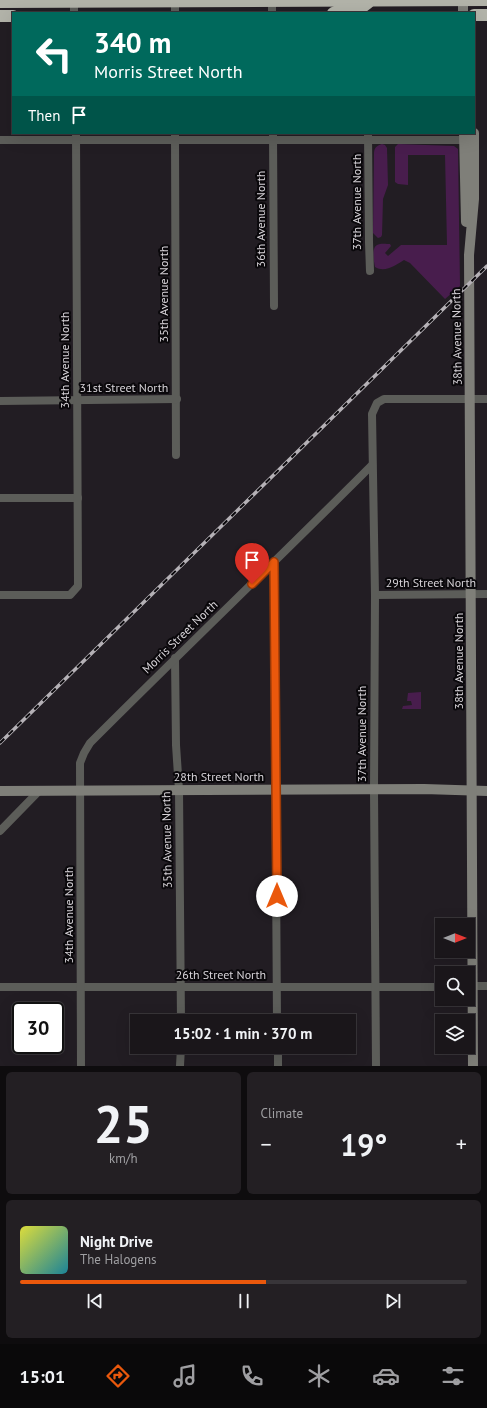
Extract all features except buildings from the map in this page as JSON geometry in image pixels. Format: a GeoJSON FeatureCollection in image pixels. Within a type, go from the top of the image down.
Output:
{"type":"FeatureCollection","features":[{"type":"Feature","properties":{"kind":"highway"},"geometry":{"type":"LineString","coordinates":[[0,2],[175,7],[370,1],[487,0]]}},
{"type":"Feature","properties":{"kind":"highway"},"geometry":{"type":"LineString","coordinates":[[336,12],[358,9],[370,1]]}},
{"type":"Feature","properties":{"kind":"highway"},"geometry":{"type":"LineString","coordinates":[[475,14],[487,15]]}},
{"type":"Feature","properties":{"kind":"highway"},"geometry":{"type":"LineString","coordinates":[[0,16],[12,16]]}},
{"type":"Feature","properties":{"kind":"main road"},"geometry":{"type":"LineString","coordinates":[[463,0],[463,12]]}},
{"type":"Feature","properties":{"kind":"main road"},"geometry":{"type":"LineString","coordinates":[[473,0],[474,12]]}},
{"type":"Feature","properties":{"kind":"main road","name":"38th Avenue North"},"geometry":{"type":"LineString","coordinates":[[469,136],[474,198],[469,255],[472,791],[470,966]]}},
{"type":"Feature","properties":{"kind":"main road","name":"28th Street North"},"geometry":{"type":"LineString","coordinates":[[0,791],[487,791]]}},
{"type":"Feature","properties":{"kind":"main road","name":"38th Avenue North"},"geometry":{"type":"LineString","coordinates":[[471,1006],[473,1066]]}},
{"type":"Feature","properties":{"kind":"street"},"geometry":{"type":"LineString","coordinates":[[0,140],[76,136],[469,136]]}},
{"type":"Feature","properties":{"kind":"street","name":"34th Avenue North"},"geometry":{"type":"LineString","coordinates":[[0,595],[70,595],[78,586],[76,136]]}},
{"type":"Feature","properties":{"kind":"street","name":"35th Avenue North"},"geometry":{"type":"LineString","coordinates":[[175,136],[176,455]]}},
{"type":"Feature","properties":{"kind":"street","name":"36th Avenue North"},"geometry":{"type":"LineString","coordinates":[[273,136],[274,306]]}},
{"type":"Feature","properties":{"kind":"street","name":"37th Avenue North"},"geometry":{"type":"LineString","coordinates":[[368,136],[370,270]]}},
{"type":"Feature","properties":{"kind":"street","name":"37th Avenue North"},"geometry":{"type":"LineString","coordinates":[[376,1066],[374,790],[375,595],[372,414],[377,403],[384,399],[471,399]]}},
{"type":"Feature","properties":{"kind":"street"},"geometry":{"type":"LineString","coordinates":[[471,399],[487,399]]}},
{"type":"Feature","properties":{"kind":"street","name":"31st Street North"},"geometry":{"type":"LineString","coordinates":[[0,401],[177,400]]}},
{"type":"Feature","properties":{"kind":"street","name":"Morris Street North"},"geometry":{"type":"LineString","coordinates":[[80,763],[90,743],[372,465]]}},
{"type":"Feature","properties":{"kind":"street"},"geometry":{"type":"LineString","coordinates":[[0,498],[78,498]]}},
{"type":"Feature","properties":{"kind":"street"},"geometry":{"type":"LineString","coordinates":[[274,562],[277,1014]]}},
{"type":"Feature","properties":{"kind":"street","name":"29th Street North"},"geometry":{"type":"LineString","coordinates":[[375,595],[487,594]]}},
{"type":"Feature","properties":{"kind":"street","name":"35th Avenue North"},"geometry":{"type":"LineString","coordinates":[[175,658],[176,745],[179,790],[181,1014]]}},
{"type":"Feature","properties":{"kind":"street","name":"34th Avenue North"},"geometry":{"type":"LineString","coordinates":[[80,763],[81,1066]]}},
{"type":"Feature","properties":{"kind":"street"},"geometry":{"type":"LineString","coordinates":[[0,831],[39,791]]}},
{"type":"Feature","properties":{"kind":"street"},"geometry":{"type":"LineString","coordinates":[[475,986],[487,986]]}},
{"type":"Feature","properties":{"kind":"street","name":"26th Street North"},"geometry":{"type":"LineString","coordinates":[[0,987],[435,987]]}},
{"type":"Feature","properties":{"kind":"street"},"geometry":{"type":"LineString","coordinates":[[180,1054],[180,1066]]}},
{"type":"Feature","properties":{"kind":"street"},"geometry":{"type":"LineString","coordinates":[[278,1054],[278,1066]]}},
{"type":"Feature","properties":{"kind":"shaded area"},"geometry":{"type":"Polygon","coordinates":[[[382,144],[387,148],[388,185],[383,199],[382,235],[378,238],[373,233],[374,150],[382,144]]]}},
{"type":"Feature","properties":{"kind":"shaded area"},"geometry":{"type":"Polygon","coordinates":[[[398,144],[454,146],[458,149],[460,286],[445,299],[410,263],[404,260],[386,269],[379,269],[375,267],[373,252],[378,244],[390,244],[391,246],[385,253],[388,256],[401,245],[447,245],[445,155],[408,155],[408,185],[398,184],[395,182],[395,147],[398,144]]]}},
{"type":"Feature","properties":{"kind":"shaded area"},"geometry":{"type":"Polygon","coordinates":[[[421,692],[421,709],[402,709],[403,706],[412,705],[411,701],[407,701],[408,693],[421,692]]]}},
{"type":"Feature","properties":{"kind":"railway"},"geometry":{"type":"LineString","coordinates":[[0,743],[487,266]]}},
{"type":"Feature","properties":{"kind":"route"},"geometry":{"type":"LineString","coordinates":[[252,584],[274,562],[277,896]]}}]}
